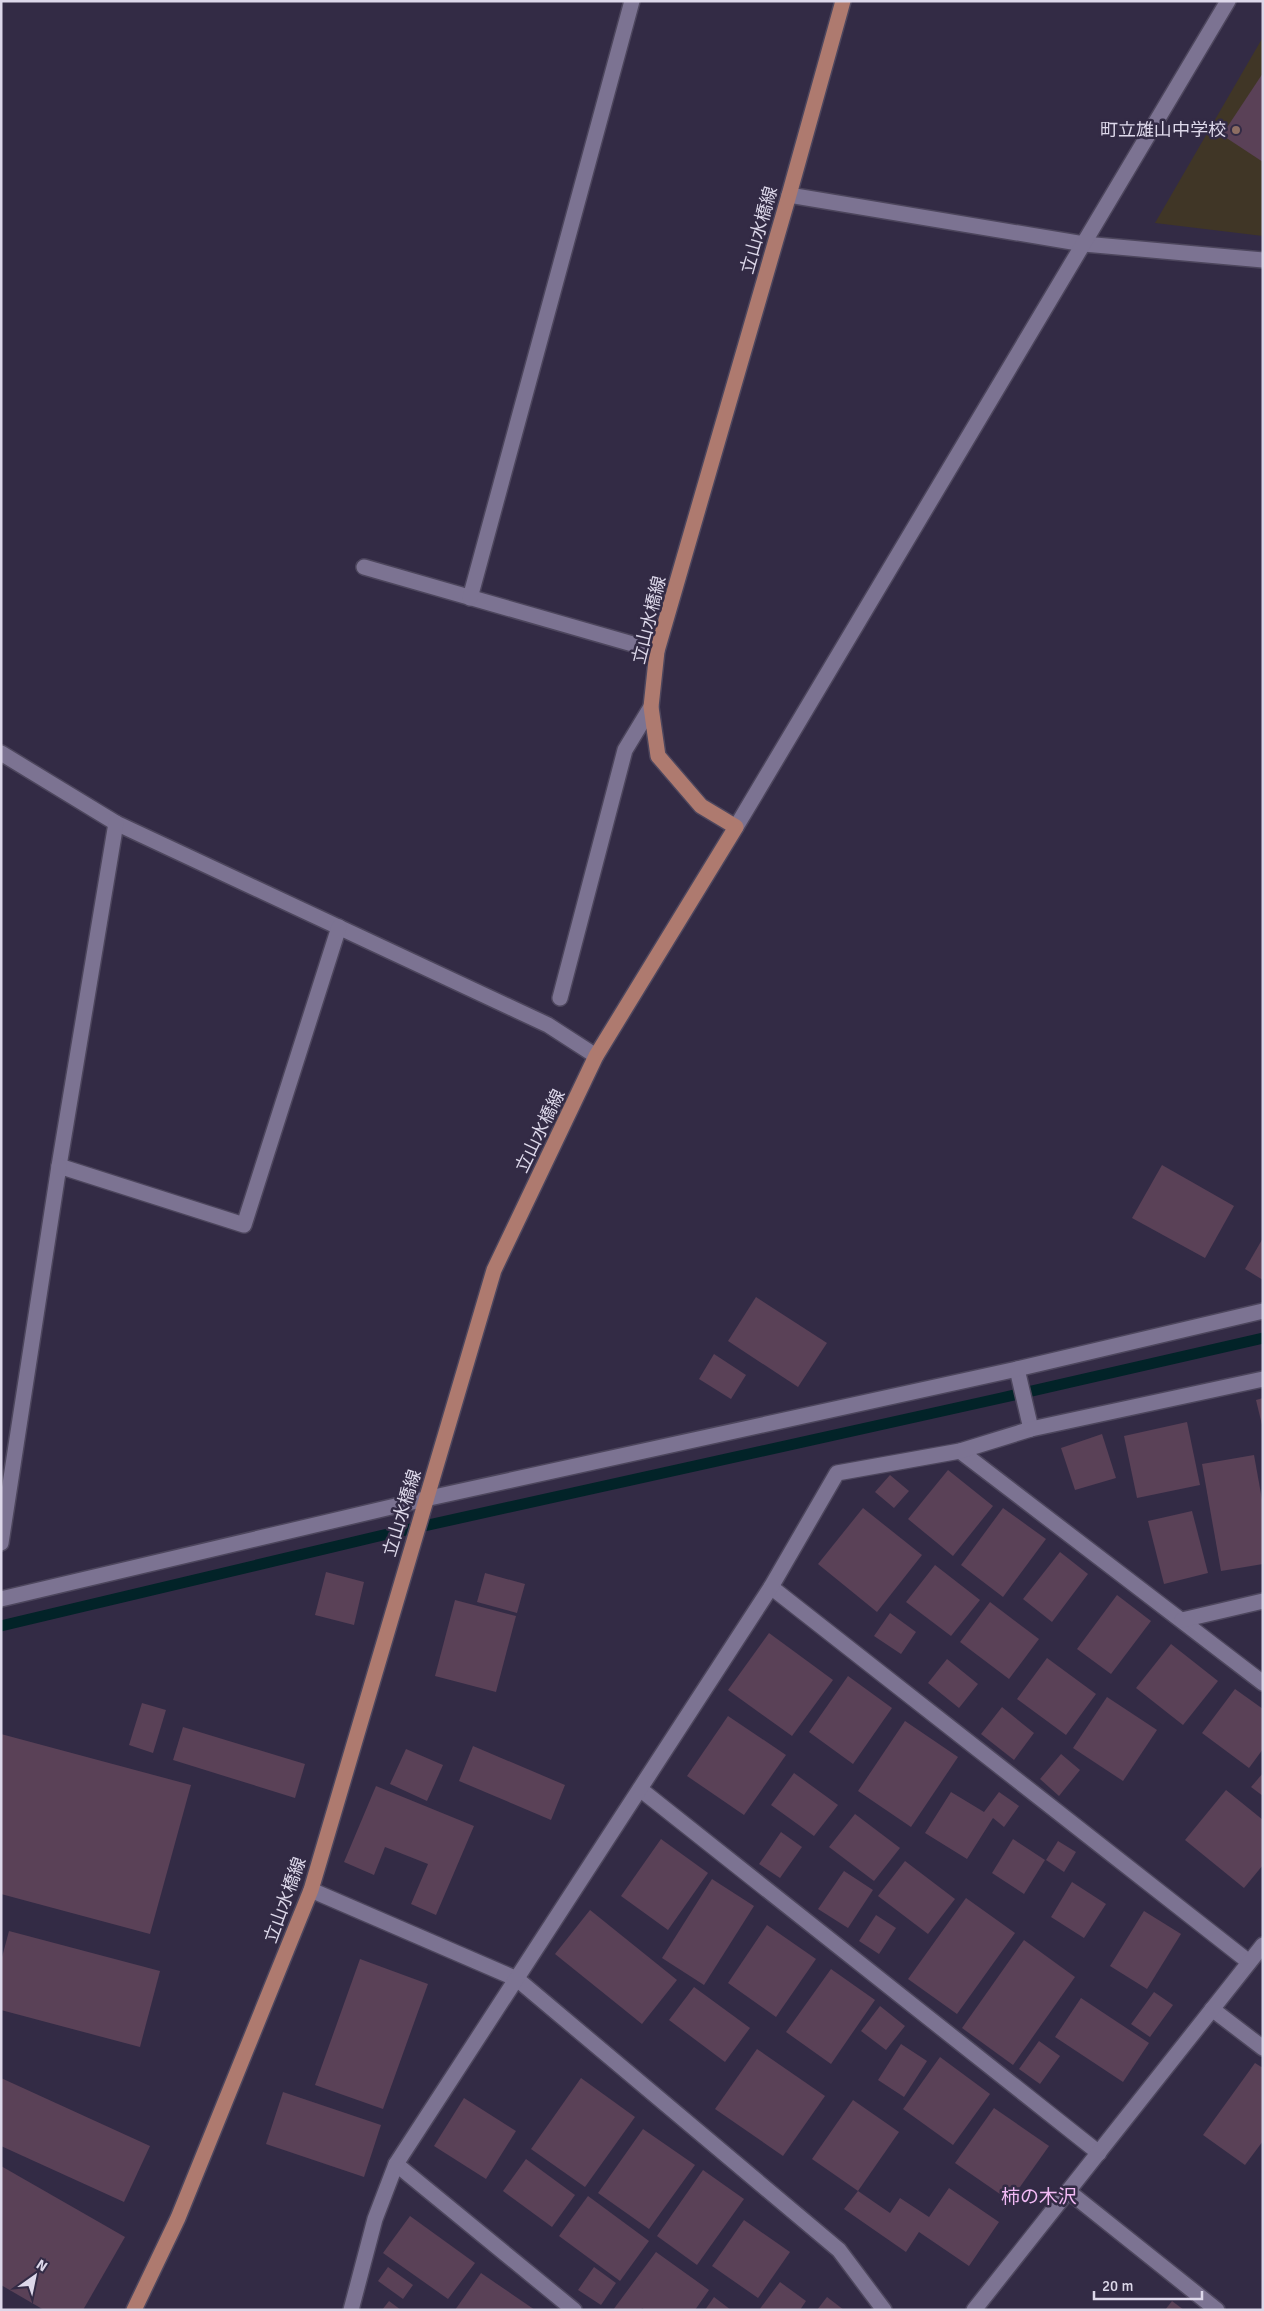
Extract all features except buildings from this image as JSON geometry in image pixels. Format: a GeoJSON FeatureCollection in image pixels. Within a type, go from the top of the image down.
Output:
{"type":"FeatureCollection","features":[{"type":"Feature","properties":{"kind":"main road","name":"立山水橋線"},"geometry":{"type":"LineString","coordinates":[[134,2310],[178,2218],[311,1890],[494,1270],[596,1056],[736,827],[701,806],[658,756],[651,707],[657,651],[789,195],[842,1]]}},
{"type":"Feature","properties":{"kind":"street"},"geometry":{"type":"LineString","coordinates":[[470,598],[632,1]]}},
{"type":"Feature","properties":{"kind":"street"},"geometry":{"type":"LineString","coordinates":[[736,827],[1228,1]]}},
{"type":"Feature","properties":{"kind":"street"},"geometry":{"type":"LineString","coordinates":[[789,195],[1084,244],[1263,260]]}},
{"type":"Feature","properties":{"kind":"street"},"geometry":{"type":"LineString","coordinates":[[364,567],[657,651]]}},
{"type":"Feature","properties":{"kind":"street"},"geometry":{"type":"LineString","coordinates":[[560,998],[625,750],[651,707]]}},
{"type":"Feature","properties":{"kind":"street"},"geometry":{"type":"LineString","coordinates":[[1,752],[116,823],[548,1024],[596,1056]]}},
{"type":"Feature","properties":{"kind":"street"},"geometry":{"type":"LineString","coordinates":[[1,1543],[58,1166],[116,823]]}},
{"type":"Feature","properties":{"kind":"street"},"geometry":{"type":"LineString","coordinates":[[58,1166],[244,1225],[339,928]]}},
{"type":"Feature","properties":{"kind":"street"},"geometry":{"type":"LineString","coordinates":[[1,1599],[425,1499],[1017,1369],[1263,1311]]}},
{"type":"Feature","properties":{"kind":"street"},"geometry":{"type":"LineString","coordinates":[[1017,1369],[1031,1429]]}},
{"type":"Feature","properties":{"kind":"street"},"geometry":{"type":"LineString","coordinates":[[351,2310],[376,2219],[396,2164],[518,1979],[771,1586],[837,1473],[960,1451],[1031,1429],[1263,1379]]}},
{"type":"Feature","properties":{"kind":"street"},"geometry":{"type":"LineString","coordinates":[[960,1451],[1263,1682]]}},
{"type":"Feature","properties":{"kind":"street"},"geometry":{"type":"LineString","coordinates":[[771,1586],[1249,1962]]}},
{"type":"Feature","properties":{"kind":"street"},"geometry":{"type":"LineString","coordinates":[[1182,1620],[1263,1601]]}},
{"type":"Feature","properties":{"kind":"street"},"geometry":{"type":"LineString","coordinates":[[640,1790],[1098,2152]]}},
{"type":"Feature","properties":{"kind":"street"},"geometry":{"type":"LineString","coordinates":[[311,1890],[518,1979],[839,2250],[884,2310]]}},
{"type":"Feature","properties":{"kind":"street"},"geometry":{"type":"LineString","coordinates":[[974,2310],[1263,1945]]}},
{"type":"Feature","properties":{"kind":"street"},"geometry":{"type":"LineString","coordinates":[[1212,2009],[1263,2048]]}},
{"type":"Feature","properties":{"kind":"street"},"geometry":{"type":"LineString","coordinates":[[396,2164],[574,2310]]}},
{"type":"Feature","properties":{"kind":"street"},"geometry":{"type":"LineString","coordinates":[[1068,2191],[1217,2310]]}},
{"type":"Feature","properties":{"kind":"shaded area","name":"町立雄山中学校"},"geometry":{"type":"Polygon","coordinates":[[[1263,37],[1263,236],[1155,223],[1263,37]]]}},
{"type":"Feature","properties":{"kind":"waterway"},"geometry":{"type":"LineString","coordinates":[[1,1626],[379,1536],[1263,1338]]}},
{"type":"Feature","properties":{"kind":"place","name":"町立雄山中学校"},"geometry":{"type":"Point","coordinates":[1236,130]}},
{"type":"Feature","properties":{"kind":"district","name":"柿の木沢"},"geometry":{"type":"Point","coordinates":[1039,2196]}}]}
